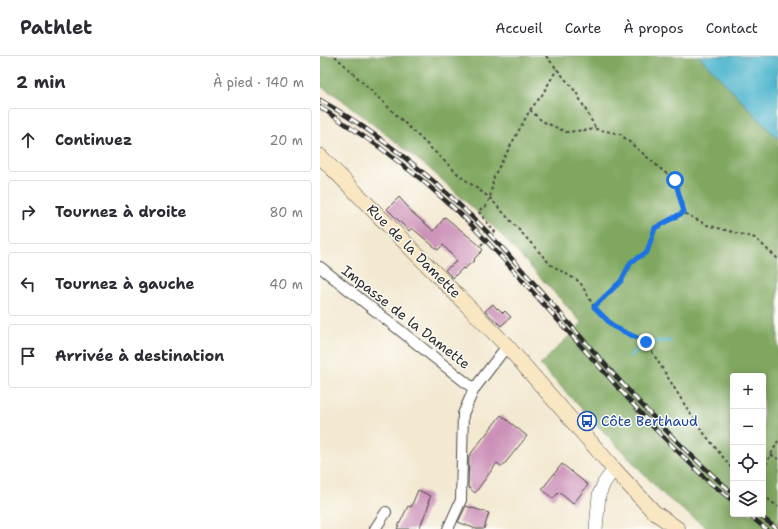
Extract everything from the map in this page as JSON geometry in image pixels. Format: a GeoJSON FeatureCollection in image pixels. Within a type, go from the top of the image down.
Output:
{"type":"FeatureCollection","features":[{"type":"Feature","properties":{"kind":"main road","name":"Rue de la Damette"},"geometry":{"type":"LineString","coordinates":[[320,156],[507,346],[614,469],[654,512],[678,529]]}},
{"type":"Feature","properties":{"kind":"street","name":"Impasse de la Damette"},"geometry":{"type":"LineString","coordinates":[[320,267],[474,389]]}},
{"type":"Feature","properties":{"kind":"street"},"geometry":{"type":"LineString","coordinates":[[448,529],[461,500],[463,414],[474,389],[507,346]]}},
{"type":"Feature","properties":{"kind":"street"},"geometry":{"type":"LineString","coordinates":[[596,529],[599,495],[604,483],[614,469]]}},
{"type":"Feature","properties":{"kind":"street"},"geometry":{"type":"LineString","coordinates":[[375,529],[386,512]]}},
{"type":"Feature","properties":{"kind":"path"},"geometry":{"type":"LineString","coordinates":[[336,56],[460,176],[490,198],[551,265],[580,282],[594,307],[614,327],[646,342],[696,423],[730,466]]}},
{"type":"Feature","properties":{"kind":"path"},"geometry":{"type":"LineString","coordinates":[[546,56],[576,92],[596,129]]}},
{"type":"Feature","properties":{"kind":"path"},"geometry":{"type":"LineString","coordinates":[[481,245],[495,232],[478,211],[486,206],[490,198],[494,176],[530,110],[542,95],[556,69]]}},
{"type":"Feature","properties":{"kind":"path"},"geometry":{"type":"LineString","coordinates":[[530,110],[542,121],[566,132],[596,129],[620,134],[675,180],[684,212],[707,225],[755,238],[778,259]]}},
{"type":"Feature","properties":{"kind":"path"},"geometry":{"type":"LineString","coordinates":[[594,307],[621,281],[631,262],[647,252],[655,228],[684,212]]}},
{"type":"Feature","properties":{"kind":"path"},"geometry":{"type":"LineString","coordinates":[[766,464],[778,441]]}},
{"type":"Feature","properties":{"kind":"path"},"geometry":{"type":"LineString","coordinates":[[771,455],[778,459]]}},
{"type":"Feature","properties":{"kind":"path"},"geometry":{"type":"LineString","coordinates":[[766,497],[778,507]]}},
{"type":"Feature","properties":{"kind":"green space"},"geometry":{"type":"Polygon","coordinates":[[[320,56],[699,56],[778,139],[778,529],[708,529],[665,496],[540,365],[582,323],[497,230],[430,169],[337,96],[320,86],[320,56]]]}},
{"type":"Feature","properties":{"kind":"water"},"geometry":{"type":"Polygon","coordinates":[[[699,56],[778,56],[778,139],[699,56]]]}},
{"type":"Feature","properties":{"kind":"building"},"geometry":{"type":"Polygon","coordinates":[[[399,197],[409,208],[408,209],[434,231],[445,217],[478,244],[483,250],[474,259],[475,260],[464,269],[463,268],[453,278],[445,270],[457,261],[443,245],[438,250],[412,228],[409,231],[387,209],[399,197]]]}},
{"type":"Feature","properties":{"kind":"building"},"geometry":{"type":"Polygon","coordinates":[[[493,304],[497,309],[498,308],[503,313],[505,311],[511,317],[501,326],[485,311],[493,304]]]}},
{"type":"Feature","properties":{"kind":"building"},"geometry":{"type":"Polygon","coordinates":[[[501,415],[527,436],[502,467],[497,463],[475,493],[468,487],[469,456],[501,415]]]}},
{"type":"Feature","properties":{"kind":"building"},"geometry":{"type":"Polygon","coordinates":[[[562,464],[588,485],[573,504],[559,492],[553,499],[542,489],[562,464]]]}},
{"type":"Feature","properties":{"kind":"building"},"geometry":{"type":"Polygon","coordinates":[[[418,490],[431,496],[419,529],[397,529],[408,506],[411,507],[418,490]]]}},
{"type":"Feature","properties":{"kind":"building"},"geometry":{"type":"Polygon","coordinates":[[[466,506],[489,513],[484,529],[476,529],[458,522],[466,506]]]}},
{"type":"Feature","properties":{"kind":"waterway"},"geometry":{"type":"LineString","coordinates":[[630,356],[646,342],[670,341]]}},
{"type":"Feature","properties":{"kind":"railway"},"geometry":{"type":"LineString","coordinates":[[320,100],[359,124],[398,152],[452,198],[489,233],[635,398],[683,447],[730,490]]}},
{"type":"Feature","properties":{"kind":"railway"},"geometry":{"type":"LineString","coordinates":[[320,107],[378,146],[422,180],[465,218],[656,430],[708,481],[730,499]]}},
{"type":"Feature","properties":{"kind":"railway"},"geometry":{"type":"LineString","coordinates":[[752,517],[766,529]]}},
{"type":"Feature","properties":{"kind":"railway"},"geometry":{"type":"LineString","coordinates":[[762,517],[777,529]]}},
{"type":"Feature","properties":{"kind":"place","name":"Côte Berthaud"},"geometry":{"type":"Point","coordinates":[587,421]}},
{"type":"Feature","properties":{"kind":"route"},"geometry":{"type":"LineString","coordinates":[[646,342],[614,327],[594,307],[621,281],[631,262],[647,252],[655,228],[684,212],[675,180]]}}]}
